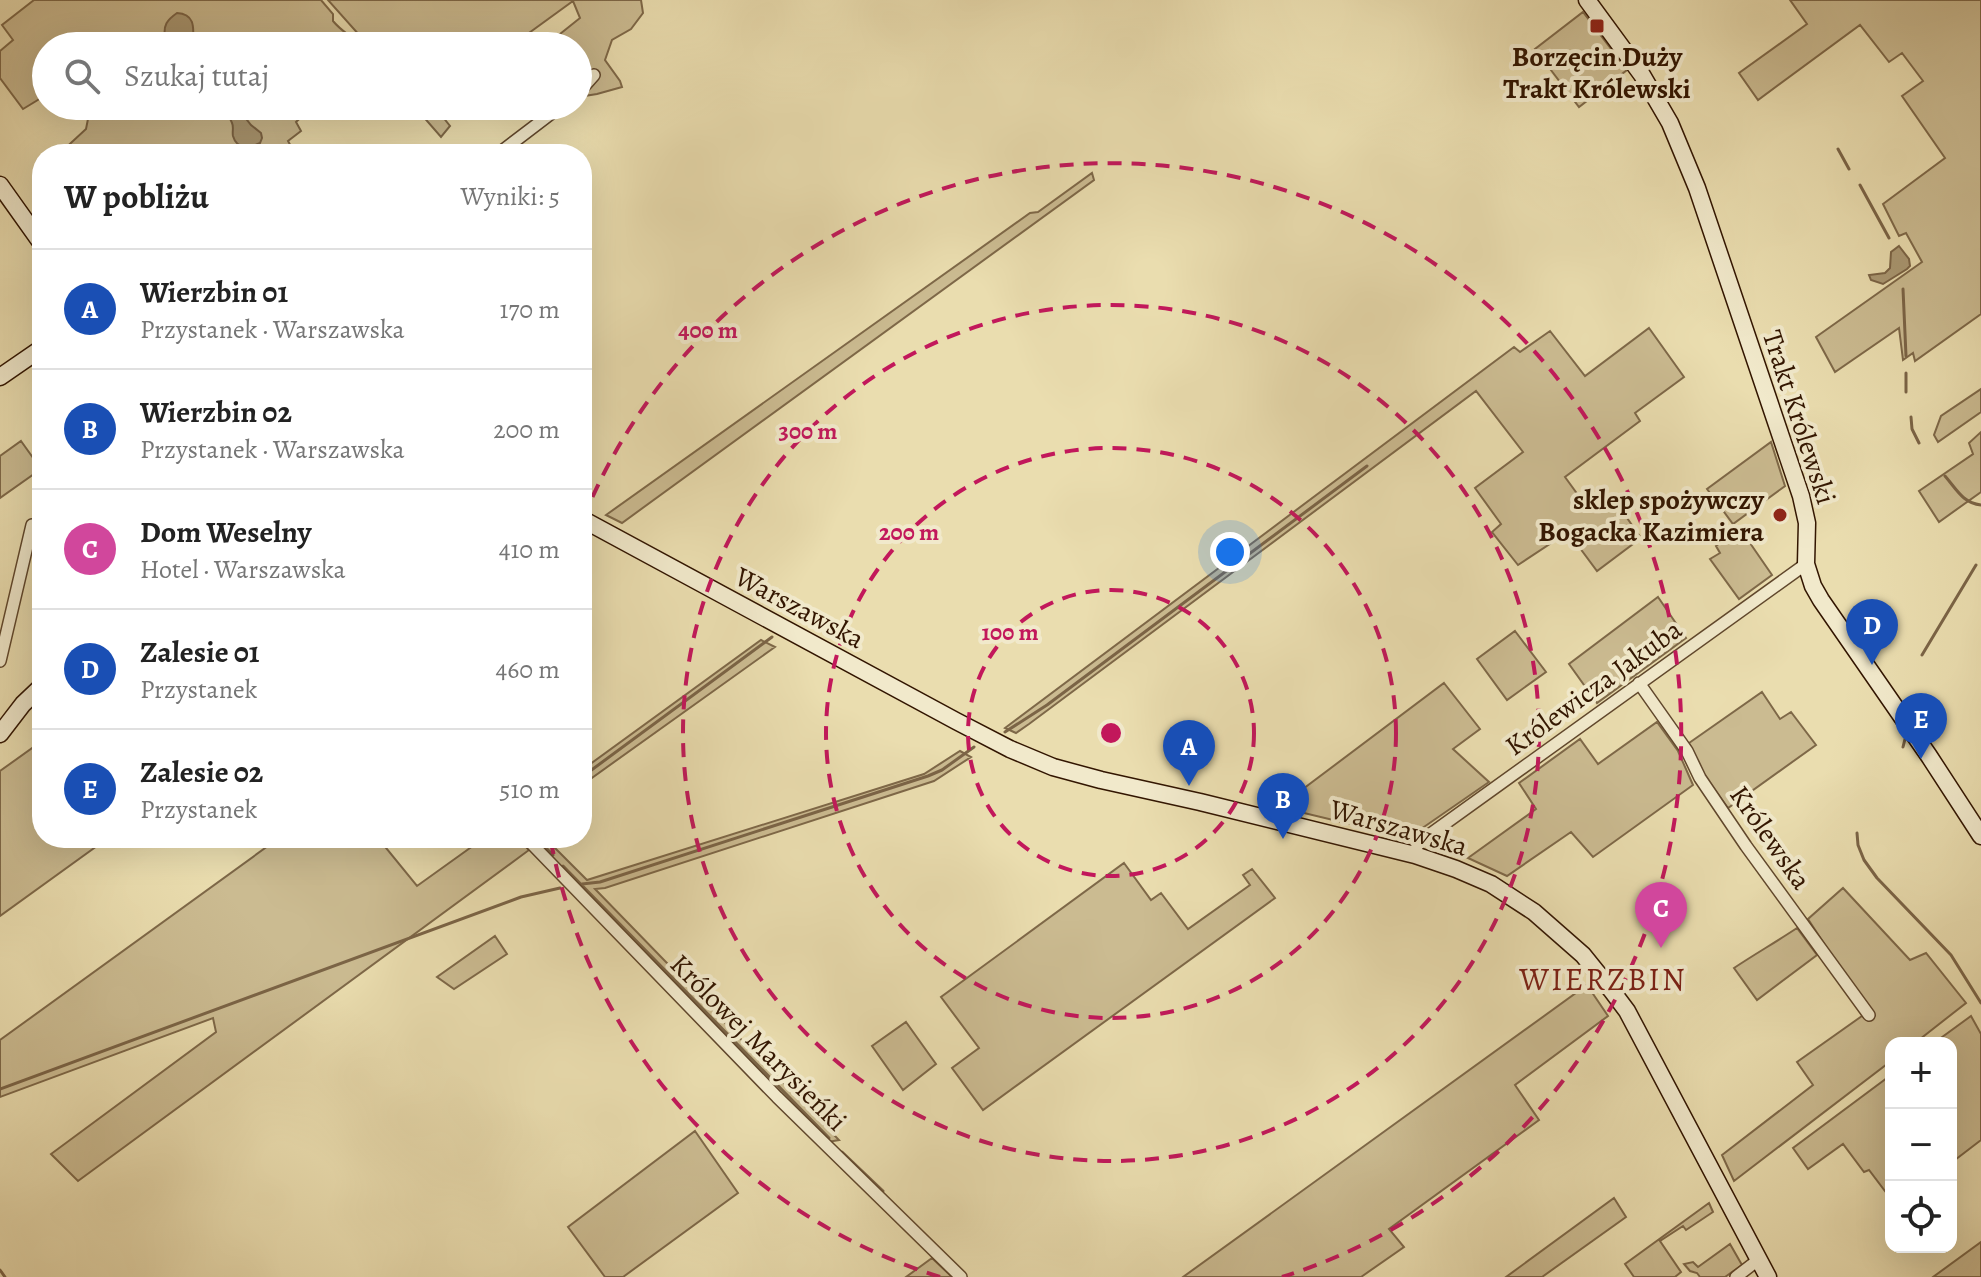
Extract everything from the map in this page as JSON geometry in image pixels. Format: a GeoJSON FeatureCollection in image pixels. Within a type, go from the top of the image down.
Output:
{"type":"FeatureCollection","features":[{"type":"Feature","properties":{"kind":"main road","name":"Trakt Królewski"},"geometry":{"type":"LineString","coordinates":[[1587,0],[1642,75],[1670,123],[1697,188],[1801,496],[1807,523],[1806,564],[1813,586],[1981,836]]}},
{"type":"Feature","properties":{"kind":"main road"},"geometry":{"type":"LineString","coordinates":[[0,185],[32,230]]}},
{"type":"Feature","properties":{"kind":"main road"},"geometry":{"type":"LineString","coordinates":[[0,377],[32,355]]}},
{"type":"Feature","properties":{"kind":"main road","name":"Warszawska"},"geometry":{"type":"LineString","coordinates":[[592,524],[956,721],[1053,767],[1415,855],[1491,884],[1534,912],[1568,941],[1612,991],[1633,1022],[1768,1277]]}},
{"type":"Feature","properties":{"kind":"main road"},"geometry":{"type":"LineString","coordinates":[[2,727],[32,695]]}},
{"type":"Feature","properties":{"kind":"street"},"geometry":{"type":"LineString","coordinates":[[511,144],[543,120]]}},
{"type":"Feature","properties":{"kind":"street"},"geometry":{"type":"LineString","coordinates":[[0,661],[32,525]]}},
{"type":"Feature","properties":{"kind":"street","name":"Królewicza Jakuba"},"geometry":{"type":"LineString","coordinates":[[1415,855],[1418,843],[1806,564]]}},
{"type":"Feature","properties":{"kind":"street","name":"Królewska"},"geometry":{"type":"LineString","coordinates":[[1639,683],[1687,751],[1700,778],[1746,846],[1869,1015]]}},
{"type":"Feature","properties":{"kind":"street","name":"Królowej Marysieńki"},"geometry":{"type":"LineString","coordinates":[[536,848],[777,1097],[961,1277]]}},
{"type":"Feature","properties":{"kind":"street"},"geometry":{"type":"LineString","coordinates":[[1736,1277],[1758,1260]]}},
{"type":"Feature","properties":{"kind":"shaded area"},"geometry":{"type":"Polygon","coordinates":[[[34,0],[321,0],[333,14],[333,21],[345,32],[32,32],[32,104],[23,109],[0,78],[0,51],[13,40],[2,25],[34,0]]]}},
{"type":"Feature","properties":{"kind":"shaded area"},"geometry":{"type":"Polygon","coordinates":[[[328,0],[641,0],[643,13],[631,29],[612,40],[605,60],[622,87],[592,95],[592,32],[562,32],[580,18],[573,1],[530,32],[357,32],[328,0]]]}},
{"type":"Feature","properties":{"kind":"shaded area"},"geometry":{"type":"Polygon","coordinates":[[[1790,0],[1981,0],[1981,314],[1915,361],[1913,353],[1903,360],[1899,328],[1835,372],[1816,337],[1922,262],[1906,233],[1899,236],[1883,204],[1945,158],[1902,96],[1923,81],[1902,53],[1889,62],[1860,25],[1758,100],[1739,73],[1807,24],[1790,0]]]}},
{"type":"Feature","properties":{"kind":"shaded area"},"geometry":{"type":"Polygon","coordinates":[[[1583,12],[1627,70],[1579,107],[1535,49],[1583,12]]]}},
{"type":"Feature","properties":{"kind":"shaded area"},"geometry":{"type":"Polygon","coordinates":[[[177,13],[187,16],[193,32],[165,32],[166,23],[177,13]]]}},
{"type":"Feature","properties":{"kind":"shaded area"},"geometry":{"type":"Polygon","coordinates":[[[88,120],[298,120],[296,122],[301,131],[288,141],[290,144],[70,144],[86,129],[88,120]]]}},
{"type":"Feature","properties":{"kind":"shaded area"},"geometry":{"type":"Polygon","coordinates":[[[247,120],[261,133],[260,143],[238,144],[233,136],[231,121],[247,120]]]}},
{"type":"Feature","properties":{"kind":"shaded area"},"geometry":{"type":"Polygon","coordinates":[[[426,120],[445,120],[450,126],[441,137],[426,120]]]}},
{"type":"Feature","properties":{"kind":"shaded area"},"geometry":{"type":"Polygon","coordinates":[[[1092,173],[1094,180],[622,523],[606,515],[1030,213],[1038,212],[1092,173]]]}},
{"type":"Feature","properties":{"kind":"shaded area"},"geometry":{"type":"Polygon","coordinates":[[[1899,246],[1909,259],[1910,266],[1883,284],[1871,280],[1869,275],[1885,273],[1890,268],[1891,252],[1899,246]]]}},
{"type":"Feature","properties":{"kind":"shaded area"},"geometry":{"type":"Polygon","coordinates":[[[1649,328],[1684,377],[1635,413],[1640,421],[1565,477],[1589,510],[1611,495],[1641,538],[1597,571],[1568,532],[1518,565],[1492,532],[1501,524],[1475,488],[1523,452],[1476,391],[1029,724],[1016,733],[1005,728],[1514,347],[1520,352],[1550,331],[1585,376],[1649,328]]]}},
{"type":"Feature","properties":{"kind":"shaded area"},"geometry":{"type":"Polygon","coordinates":[[[1981,389],[1981,412],[1938,442],[1934,435],[1941,416],[1981,389]]]}},
{"type":"Feature","properties":{"kind":"shaded area"},"geometry":{"type":"Polygon","coordinates":[[[1981,432],[1981,492],[1939,522],[1919,491],[1973,454],[1969,443],[1981,432]]]}},
{"type":"Feature","properties":{"kind":"shaded area"},"geometry":{"type":"Polygon","coordinates":[[[21,441],[32,456],[32,475],[0,498],[0,456],[21,441]]]}},
{"type":"Feature","properties":{"kind":"shaded area"},"geometry":{"type":"Polygon","coordinates":[[[1771,442],[1785,486],[1733,524],[1707,489],[1771,442]]]}},
{"type":"Feature","properties":{"kind":"shaded area"},"geometry":{"type":"Polygon","coordinates":[[[1741,530],[1772,575],[1739,599],[1710,559],[1720,553],[1716,546],[1741,530]]]}},
{"type":"Feature","properties":{"kind":"shaded area"},"geometry":{"type":"Polygon","coordinates":[[[1658,597],[1686,638],[1597,703],[1569,664],[1658,597]]]}},
{"type":"Feature","properties":{"kind":"shaded area"},"geometry":{"type":"Polygon","coordinates":[[[1515,631],[1546,672],[1507,700],[1477,659],[1515,631]]]}},
{"type":"Feature","properties":{"kind":"shaded area"},"geometry":{"type":"Polygon","coordinates":[[[761,640],[775,647],[592,778],[592,763],[761,640]]]}},
{"type":"Feature","properties":{"kind":"shaded area"},"geometry":{"type":"Polygon","coordinates":[[[1444,683],[1480,729],[1453,749],[1489,782],[1408,838],[1279,807],[1444,683]]]}},
{"type":"Feature","properties":{"kind":"shaded area"},"geometry":{"type":"Polygon","coordinates":[[[1762,692],[1780,719],[1791,712],[1816,745],[1728,808],[1704,775],[1689,743],[1762,692]]]}},
{"type":"Feature","properties":{"kind":"shaded area"},"geometry":{"type":"Polygon","coordinates":[[[1657,722],[1678,751],[1693,785],[1593,857],[1571,832],[1507,876],[1468,858],[1536,809],[1519,783],[1580,739],[1598,764],[1657,722]]]}},
{"type":"Feature","properties":{"kind":"shaded area"},"geometry":{"type":"Polygon","coordinates":[[[32,748],[32,848],[94,848],[0,916],[0,771],[32,748]]]}},
{"type":"Feature","properties":{"kind":"shaded area"},"geometry":{"type":"Polygon","coordinates":[[[960,751],[971,757],[934,781],[595,889],[839,1140],[828,1142],[542,848],[555,848],[587,880],[924,774],[960,751]]]}},
{"type":"Feature","properties":{"kind":"shaded area"},"geometry":{"type":"Polygon","coordinates":[[[265,848],[386,848],[417,886],[470,848],[529,850],[78,1181],[51,1154],[216,1032],[213,1018],[0,1097],[0,1040],[265,848]]]}},
{"type":"Feature","properties":{"kind":"shaded area"},"geometry":{"type":"Polygon","coordinates":[[[1124,863],[1151,900],[1161,893],[1188,929],[1250,885],[1243,875],[1252,869],[1275,898],[983,1110],[952,1068],[979,1048],[941,997],[1124,863]]]}},
{"type":"Feature","properties":{"kind":"shaded area"},"geometry":{"type":"Polygon","coordinates":[[[1843,888],[1910,960],[1926,953],[1966,1003],[1923,1037],[1885,1037],[1885,1066],[1734,1181],[1722,1155],[1813,1085],[1797,1062],[1862,1016],[1872,1017],[1808,919],[1843,888]]]}},
{"type":"Feature","properties":{"kind":"shaded area"},"geometry":{"type":"Polygon","coordinates":[[[1797,928],[1817,955],[1757,1000],[1734,968],[1797,928]]]}},
{"type":"Feature","properties":{"kind":"shaded area"},"geometry":{"type":"Polygon","coordinates":[[[495,936],[507,954],[454,989],[437,977],[495,936]]]}},
{"type":"Feature","properties":{"kind":"shaded area"},"geometry":{"type":"Polygon","coordinates":[[[1587,985],[1608,1016],[1515,1085],[1539,1120],[1389,1229],[1404,1247],[1361,1277],[1183,1277],[1587,985]]]}},
{"type":"Feature","properties":{"kind":"shaded area"},"geometry":{"type":"Polygon","coordinates":[[[1971,1016],[1981,1034],[1981,1140],[1957,1158],[1957,1037],[1942,1037],[1971,1016]]]}},
{"type":"Feature","properties":{"kind":"shaded area"},"geometry":{"type":"Polygon","coordinates":[[[906,1022],[936,1064],[903,1090],[872,1046],[906,1022]]]}},
{"type":"Feature","properties":{"kind":"shaded area"},"geometry":{"type":"Polygon","coordinates":[[[1885,1079],[1885,1191],[1869,1170],[1864,1172],[1843,1144],[1808,1169],[1793,1148],[1885,1079]]]}},
{"type":"Feature","properties":{"kind":"shaded area"},"geometry":{"type":"Polygon","coordinates":[[[695,1131],[738,1193],[623,1277],[605,1277],[568,1227],[695,1131]]]}},
{"type":"Feature","properties":{"kind":"shaded area"},"geometry":{"type":"Polygon","coordinates":[[[1614,1198],[1626,1217],[1542,1277],[1506,1277],[1614,1198]]]}},
{"type":"Feature","properties":{"kind":"shaded area"},"geometry":{"type":"Polygon","coordinates":[[[1709,1203],[1713,1212],[1686,1230],[1683,1226],[1660,1241],[1681,1272],[1675,1277],[1634,1277],[1625,1264],[1709,1203]]]}},
{"type":"Feature","properties":{"kind":"shaded area"},"geometry":{"type":"Polygon","coordinates":[[[1981,1242],[1981,1277],[1933,1277],[1981,1242]]]}},
{"type":"Feature","properties":{"kind":"shaded area"},"geometry":{"type":"Polygon","coordinates":[[[1730,1244],[1742,1265],[1725,1277],[1700,1277],[1684,1264],[1693,1262],[1698,1267],[1730,1244]]]}},
{"type":"Feature","properties":{"kind":"shaded area"},"geometry":{"type":"Polygon","coordinates":[[[932,1258],[952,1277],[906,1277],[932,1258]]]}},
{"type":"Feature","properties":{"kind":"waterway"},"geometry":{"type":"LineString","coordinates":[[1838,149],[1849,169]]}},
{"type":"Feature","properties":{"kind":"waterway"},"geometry":{"type":"LineString","coordinates":[[1860,185],[1889,238]]}},
{"type":"Feature","properties":{"kind":"waterway"},"geometry":{"type":"LineString","coordinates":[[1903,289],[1906,356]]}},
{"type":"Feature","properties":{"kind":"waterway"},"geometry":{"type":"LineString","coordinates":[[1906,373],[1906,392]]}},
{"type":"Feature","properties":{"kind":"waterway"},"geometry":{"type":"LineString","coordinates":[[1911,417],[1912,429],[1919,443]]}},
{"type":"Feature","properties":{"kind":"waterway"},"geometry":{"type":"LineString","coordinates":[[1005,732],[1047,705],[1367,466]]}},
{"type":"Feature","properties":{"kind":"waterway"},"geometry":{"type":"LineString","coordinates":[[1945,476],[1965,499],[1981,505]]}},
{"type":"Feature","properties":{"kind":"waterway"},"geometry":{"type":"LineString","coordinates":[[1922,655],[1976,565]]}},
{"type":"Feature","properties":{"kind":"waterway"},"geometry":{"type":"LineString","coordinates":[[592,770],[772,637]]}},
{"type":"Feature","properties":{"kind":"waterway"},"geometry":{"type":"LineString","coordinates":[[1903,747],[1906,735]]}},
{"type":"Feature","properties":{"kind":"waterway"},"geometry":{"type":"LineString","coordinates":[[582,884],[600,882],[928,776],[974,747]]}},
{"type":"Feature","properties":{"kind":"waterway"},"geometry":{"type":"LineString","coordinates":[[1857,833],[1864,860],[1877,878],[1951,955],[1981,1003]]}},
{"type":"Feature","properties":{"kind":"waterway"},"geometry":{"type":"LineString","coordinates":[[546,848],[553,855]]}},
{"type":"Feature","properties":{"kind":"waterway"},"geometry":{"type":"LineString","coordinates":[[563,866],[829,1138]]}},
{"type":"Feature","properties":{"kind":"waterway"},"geometry":{"type":"LineString","coordinates":[[0,1089],[521,897],[560,888]]}},
{"type":"Feature","properties":{"kind":"waterway"},"geometry":{"type":"LineString","coordinates":[[842,1152],[883,1191]]}},
{"type":"Feature","properties":{"kind":"waterway"},"geometry":{"type":"LineString","coordinates":[[0,1270],[5,1277]]}},
{"type":"Feature","properties":{"kind":"place","name":"Borzęcin Duży Trakt Królewski"},"geometry":{"type":"Point","coordinates":[1597,26]}},
{"type":"Feature","properties":{"kind":"place","name":"sklep spożywczy Bogacka Kazimiera"},"geometry":{"type":"Point","coordinates":[1780,515]}},
{"type":"Feature","properties":{"kind":"place","name":"Zalesie 01"},"geometry":{"type":"Point","coordinates":[1872,665]}},
{"type":"Feature","properties":{"kind":"place","name":"Zalesie 02"},"geometry":{"type":"Point","coordinates":[1921,759]}},
{"type":"Feature","properties":{"kind":"place","name":"Wierzbin 01"},"geometry":{"type":"Point","coordinates":[1189,786]}},
{"type":"Feature","properties":{"kind":"place","name":"Wierzbin 02"},"geometry":{"type":"Point","coordinates":[1283,839]}},
{"type":"Feature","properties":{"kind":"place","name":"Dom Weselny"},"geometry":{"type":"Point","coordinates":[1661,948]}},
{"type":"Feature","properties":{"kind":"district","name":"WIERZBIN"},"geometry":{"type":"Point","coordinates":[1603,979]}}]}
